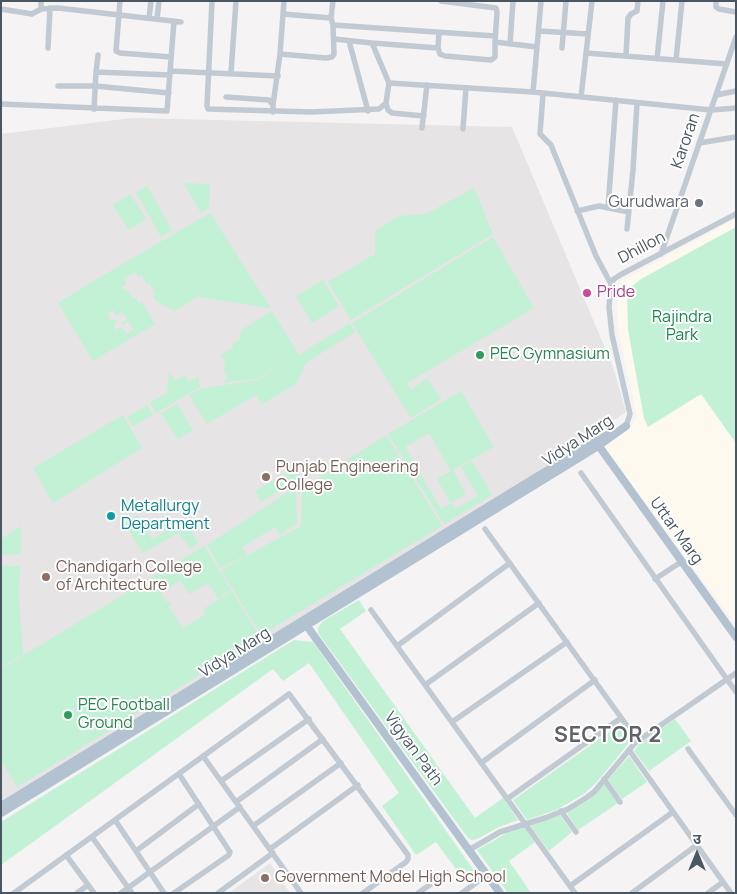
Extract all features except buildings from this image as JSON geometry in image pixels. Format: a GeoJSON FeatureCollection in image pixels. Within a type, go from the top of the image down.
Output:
{"type":"FeatureCollection","features":[{"type":"Feature","properties":{"kind":"main road","name":"Vidya Marg"},"geometry":{"type":"LineString","coordinates":[[1,806],[305,623],[626,426]]}},
{"type":"Feature","properties":{"kind":"main road","name":"Uttar Marg"},"geometry":{"type":"LineString","coordinates":[[597,444],[736,637]]}},
{"type":"Feature","properties":{"kind":"main road","name":"Vidya Marg"},"geometry":{"type":"LineString","coordinates":[[1,813],[305,623]]}},
{"type":"Feature","properties":{"kind":"main road","name":"Vigyan Path"},"geometry":{"type":"LineString","coordinates":[[305,623],[500,893]]}},
{"type":"Feature","properties":{"kind":"street"},"geometry":{"type":"LineString","coordinates":[[41,1],[41,10]]}},
{"type":"Feature","properties":{"kind":"street"},"geometry":{"type":"LineString","coordinates":[[120,1],[117,52],[171,57]]}},
{"type":"Feature","properties":{"kind":"street"},"geometry":{"type":"LineString","coordinates":[[149,18],[150,1]]}},
{"type":"Feature","properties":{"kind":"street"},"geometry":{"type":"LineString","coordinates":[[157,19],[159,1]]}},
{"type":"Feature","properties":{"kind":"street"},"geometry":{"type":"LineString","coordinates":[[212,1],[208,109],[368,110],[379,109],[386,103]]}},
{"type":"Feature","properties":{"kind":"street"},"geometry":{"type":"LineString","coordinates":[[231,74],[236,1]]}},
{"type":"Feature","properties":{"kind":"street"},"geometry":{"type":"LineString","coordinates":[[273,108],[278,76],[284,1]]}},
{"type":"Feature","properties":{"kind":"street"},"geometry":{"type":"LineString","coordinates":[[280,54],[332,57],[334,39],[331,18],[333,1]]}},
{"type":"Feature","properties":{"kind":"street"},"geometry":{"type":"LineString","coordinates":[[439,33],[438,48],[440,54],[491,60],[494,57],[496,8],[443,1]]}},
{"type":"Feature","properties":{"kind":"street"},"geometry":{"type":"LineString","coordinates":[[510,44],[513,1]]}},
{"type":"Feature","properties":{"kind":"street"},"geometry":{"type":"LineString","coordinates":[[533,92],[541,1]]}},
{"type":"Feature","properties":{"kind":"street"},"geometry":{"type":"LineString","coordinates":[[562,48],[566,1]]}},
{"type":"Feature","properties":{"kind":"street"},"geometry":{"type":"LineString","coordinates":[[581,96],[592,1]]}},
{"type":"Feature","properties":{"kind":"street"},"geometry":{"type":"LineString","coordinates":[[626,56],[628,18],[637,11],[638,1]]}},
{"type":"Feature","properties":{"kind":"street"},"geometry":{"type":"LineString","coordinates":[[657,59],[663,1]]}},
{"type":"Feature","properties":{"kind":"street"},"geometry":{"type":"LineString","coordinates":[[676,60],[682,1]]}},
{"type":"Feature","properties":{"kind":"street"},"geometry":{"type":"LineString","coordinates":[[716,1],[716,7],[719,9],[736,12]]}},
{"type":"Feature","properties":{"kind":"street"},"geometry":{"type":"LineString","coordinates":[[48,48],[50,8]]}},
{"type":"Feature","properties":{"kind":"street"},"geometry":{"type":"LineString","coordinates":[[1,9],[32,14],[50,8],[181,22]]}},
{"type":"Feature","properties":{"kind":"street"},"geometry":{"type":"LineString","coordinates":[[283,14],[331,18]]}},
{"type":"Feature","properties":{"kind":"street"},"geometry":{"type":"LineString","coordinates":[[1,104],[167,111],[174,20]]}},
{"type":"Feature","properties":{"kind":"street"},"geometry":{"type":"LineString","coordinates":[[333,24],[495,39],[510,44],[537,47]]}},
{"type":"Feature","properties":{"kind":"street"},"geometry":{"type":"LineString","coordinates":[[539,31],[588,34]]}},
{"type":"Feature","properties":{"kind":"street","name":"Karoran"},"geometry":{"type":"LineString","coordinates":[[661,254],[736,37]]}},
{"type":"Feature","properties":{"kind":"street"},"geometry":{"type":"LineString","coordinates":[[334,39],[372,44],[438,48]]}},
{"type":"Feature","properties":{"kind":"street"},"geometry":{"type":"LineString","coordinates":[[348,41],[368,110]]}},
{"type":"Feature","properties":{"kind":"street"},"geometry":{"type":"LineString","coordinates":[[372,44],[389,83],[386,103],[388,110],[392,113],[424,116]]}},
{"type":"Feature","properties":{"kind":"street"},"geometry":{"type":"LineString","coordinates":[[586,53],[657,59],[728,61],[736,55]]}},
{"type":"Feature","properties":{"kind":"street"},"geometry":{"type":"LineString","coordinates":[[94,109],[98,55]]}},
{"type":"Feature","properties":{"kind":"street"},"geometry":{"type":"LineString","coordinates":[[96,72],[209,72],[278,76]]}},
{"type":"Feature","properties":{"kind":"street"},"geometry":{"type":"LineString","coordinates":[[389,83],[581,96],[711,110],[736,108]]}},
{"type":"Feature","properties":{"kind":"street"},"geometry":{"type":"LineString","coordinates":[[422,128],[426,85]]}},
{"type":"Feature","properties":{"kind":"street"},"geometry":{"type":"LineString","coordinates":[[58,86],[96,86],[169,93]]}},
{"type":"Feature","properties":{"kind":"street"},"geometry":{"type":"LineString","coordinates":[[463,129],[466,88]]}},
{"type":"Feature","properties":{"kind":"street"},"geometry":{"type":"LineString","coordinates":[[716,95],[736,91]]}},
{"type":"Feature","properties":{"kind":"street"},"geometry":{"type":"LineString","coordinates":[[543,94],[540,134],[551,145],[596,256],[611,284]]}},
{"type":"Feature","properties":{"kind":"street"},"geometry":{"type":"LineString","coordinates":[[226,97],[269,100],[273,108]]}},
{"type":"Feature","properties":{"kind":"street"},"geometry":{"type":"LineString","coordinates":[[608,208],[616,100]]}},
{"type":"Feature","properties":{"kind":"street"},"geometry":{"type":"LineString","coordinates":[[627,229],[637,102]]}},
{"type":"Feature","properties":{"kind":"street"},"geometry":{"type":"LineString","coordinates":[[700,143],[736,137]]}},
{"type":"Feature","properties":{"kind":"street"},"geometry":{"type":"LineString","coordinates":[[578,211],[592,207],[629,212]]}},
{"type":"Feature","properties":{"kind":"street","name":"Dhillon"},"geometry":{"type":"LineString","coordinates":[[626,426],[630,414],[612,335],[609,307],[611,284],[614,279],[736,214]]}},
{"type":"Feature","properties":{"kind":"street"},"geometry":{"type":"LineString","coordinates":[[581,473],[736,692]]}},
{"type":"Feature","properties":{"kind":"street"},"geometry":{"type":"LineString","coordinates":[[485,529],[638,741]]}},
{"type":"Feature","properties":{"kind":"street"},"geometry":{"type":"LineString","coordinates":[[655,580],[681,562]]}},
{"type":"Feature","properties":{"kind":"street"},"geometry":{"type":"LineString","coordinates":[[397,646],[510,563]]}},
{"type":"Feature","properties":{"kind":"street"},"geometry":{"type":"LineString","coordinates":[[425,685],[539,603]]}},
{"type":"Feature","properties":{"kind":"street"},"geometry":{"type":"LineString","coordinates":[[371,610],[575,893]]}},
{"type":"Feature","properties":{"kind":"street"},"geometry":{"type":"LineString","coordinates":[[452,722],[567,642]]}},
{"type":"Feature","properties":{"kind":"street"},"geometry":{"type":"LineString","coordinates":[[469,850],[500,832],[562,812],[586,798],[638,741],[736,674]]}},
{"type":"Feature","properties":{"kind":"street"},"geometry":{"type":"LineString","coordinates":[[481,763],[594,680]]}},
{"type":"Feature","properties":{"kind":"street"},"geometry":{"type":"LineString","coordinates":[[14,893],[290,694],[408,855],[406,862],[363,893]]}},
{"type":"Feature","properties":{"kind":"street"},"geometry":{"type":"LineString","coordinates":[[507,799],[621,718]]}},
{"type":"Feature","properties":{"kind":"street"},"geometry":{"type":"LineString","coordinates":[[221,781],[308,719]]}},
{"type":"Feature","properties":{"kind":"street"},"geometry":{"type":"LineString","coordinates":[[121,893],[130,890],[150,872],[213,826],[323,739]]}},
{"type":"Feature","properties":{"kind":"street"},"geometry":{"type":"LineString","coordinates":[[688,748],[736,814]]}},
{"type":"Feature","properties":{"kind":"street"},"geometry":{"type":"LineString","coordinates":[[629,750],[731,893]]}},
{"type":"Feature","properties":{"kind":"street"},"geometry":{"type":"LineString","coordinates":[[203,756],[301,893]]}},
{"type":"Feature","properties":{"kind":"street"},"geometry":{"type":"LineString","coordinates":[[253,826],[341,763]]}},
{"type":"Feature","properties":{"kind":"street"},"geometry":{"type":"LineString","coordinates":[[174,893],[230,854],[179,774]]}},
{"type":"Feature","properties":{"kind":"street"},"geometry":{"type":"LineString","coordinates":[[604,779],[620,802]]}},
{"type":"Feature","properties":{"kind":"street"},"geometry":{"type":"LineString","coordinates":[[218,893],[358,785]]}},
{"type":"Feature","properties":{"kind":"street"},"geometry":{"type":"LineString","coordinates":[[136,851],[199,804]]}},
{"type":"Feature","properties":{"kind":"street"},"geometry":{"type":"LineString","coordinates":[[562,812],[576,832]]}},
{"type":"Feature","properties":{"kind":"street"},"geometry":{"type":"LineString","coordinates":[[570,886],[673,812]]}},
{"type":"Feature","properties":{"kind":"street"},"geometry":{"type":"LineString","coordinates":[[115,820],[164,893]]}},
{"type":"Feature","properties":{"kind":"street"},"geometry":{"type":"LineString","coordinates":[[92,837],[130,890]]}},
{"type":"Feature","properties":{"kind":"street"},"geometry":{"type":"LineString","coordinates":[[632,893],[697,845]]}},
{"type":"Feature","properties":{"kind":"street"},"geometry":{"type":"LineString","coordinates":[[66,855],[94,893]]}},
{"type":"Feature","properties":{"kind":"street"},"geometry":{"type":"LineString","coordinates":[[418,893],[447,873]]}},
{"type":"Feature","properties":{"kind":"street"},"geometry":{"type":"LineString","coordinates":[[462,893],[487,875]]}},
{"type":"Feature","properties":{"kind":"street"},"geometry":{"type":"LineString","coordinates":[[708,893],[723,882]]}},
{"type":"Feature","properties":{"kind":"street"},"geometry":{"type":"LineString","coordinates":[[77,893],[88,885]]}},
{"type":"Feature","properties":{"kind":"street"},"geometry":{"type":"LineString","coordinates":[[24,886],[29,893]]}},
{"type":"Feature","properties":{"kind":"shaded area","name":"Punjab Engineering College"},"geometry":{"type":"Polygon","coordinates":[[[132,118],[512,127],[613,367],[626,412],[447,532],[1,802],[1,134],[132,118]]]}},
{"type":"Feature","properties":{"kind":"shaded area"},"geometry":{"type":"Polygon","coordinates":[[[736,219],[736,625],[604,447],[629,429],[637,417],[619,332],[616,292],[623,280],[736,219]]]}},
{"type":"Feature","properties":{"kind":"shaded area","name":"Government Model High School"},"geometry":{"type":"Polygon","coordinates":[[[270,863],[290,893],[229,893],[270,863]]]}},
{"type":"Feature","properties":{"kind":"green space"},"geometry":{"type":"Polygon","coordinates":[[[184,183],[210,184],[209,208],[201,213],[184,183]]]}},
{"type":"Feature","properties":{"kind":"green space"},"geometry":{"type":"Polygon","coordinates":[[[147,186],[172,230],[161,237],[136,192],[147,186]]]}},
{"type":"Feature","properties":{"kind":"green space"},"geometry":{"type":"Polygon","coordinates":[[[474,188],[493,234],[351,320],[328,282],[375,254],[375,231],[399,216],[426,214],[474,188]]]}},
{"type":"Feature","properties":{"kind":"green space"},"geometry":{"type":"Polygon","coordinates":[[[130,194],[146,219],[129,230],[113,205],[130,194]]]}},
{"type":"Feature","properties":{"kind":"green space"},"geometry":{"type":"Polygon","coordinates":[[[210,213],[270,307],[198,297],[174,311],[156,301],[153,296],[156,294],[150,284],[147,285],[142,275],[139,277],[135,272],[124,279],[126,284],[122,287],[125,291],[127,290],[133,299],[136,298],[139,304],[142,302],[155,324],[93,361],[58,303],[210,213]],[[113,310],[107,314],[111,321],[114,319],[117,323],[113,326],[116,330],[121,327],[127,334],[134,329],[128,321],[123,325],[121,323],[127,319],[122,312],[117,316],[113,310]]]}},
{"type":"Feature","properties":{"kind":"green space","name":"Rajindra Park"},"geometry":{"type":"Polygon","coordinates":[[[736,227],[736,443],[701,394],[648,427],[644,418],[628,330],[627,290],[641,279],[736,227]]]}},
{"type":"Feature","properties":{"kind":"green space"},"geometry":{"type":"Polygon","coordinates":[[[493,237],[534,308],[407,383],[411,390],[427,378],[441,399],[411,418],[352,323],[493,237]]]}},
{"type":"Feature","properties":{"kind":"green space"},"geometry":{"type":"Polygon","coordinates":[[[323,280],[339,306],[312,323],[296,296],[323,280]]]}},
{"type":"Feature","properties":{"kind":"green space"},"geometry":{"type":"Polygon","coordinates":[[[272,311],[299,355],[350,323],[355,332],[306,363],[296,384],[262,404],[256,395],[207,424],[189,395],[200,389],[257,380],[292,359],[256,379],[221,383],[228,379],[224,371],[225,364],[221,355],[234,347],[232,344],[239,340],[241,330],[272,311]]]}},
{"type":"Feature","properties":{"kind":"green space"},"geometry":{"type":"Polygon","coordinates":[[[170,372],[175,381],[185,375],[189,382],[198,377],[200,387],[156,413],[150,403],[170,391],[167,387],[170,372]]]}},
{"type":"Feature","properties":{"kind":"green space"},"geometry":{"type":"Polygon","coordinates":[[[461,391],[494,447],[453,470],[466,494],[451,503],[455,509],[478,496],[461,467],[472,461],[492,495],[444,524],[388,434],[461,391]],[[429,433],[405,447],[441,509],[451,503],[437,479],[451,471],[429,433]]]}},
{"type":"Feature","properties":{"kind":"green space"},"geometry":{"type":"Polygon","coordinates":[[[177,404],[193,430],[178,439],[161,413],[177,404]]]}},
{"type":"Feature","properties":{"kind":"green space"},"geometry":{"type":"Polygon","coordinates":[[[147,405],[153,415],[133,426],[127,417],[147,405]]]}},
{"type":"Feature","properties":{"kind":"green space"},"geometry":{"type":"Polygon","coordinates":[[[123,415],[142,448],[53,503],[33,468],[123,415]]]}},
{"type":"Feature","properties":{"kind":"green space"},"geometry":{"type":"Polygon","coordinates":[[[386,435],[442,526],[261,635],[221,570],[301,526],[302,489],[386,435]]]}},
{"type":"Feature","properties":{"kind":"green space"},"geometry":{"type":"Polygon","coordinates":[[[295,468],[301,479],[261,502],[255,491],[295,468]]]}},
{"type":"Feature","properties":{"kind":"green space"},"geometry":{"type":"Polygon","coordinates":[[[296,487],[297,523],[280,535],[275,527],[242,547],[247,555],[220,568],[207,545],[296,487]]]}},
{"type":"Feature","properties":{"kind":"green space"},"geometry":{"type":"Polygon","coordinates":[[[137,515],[152,539],[186,520],[198,543],[191,549],[178,533],[143,553],[124,523],[137,515]]]}},
{"type":"Feature","properties":{"kind":"green space"},"geometry":{"type":"Polygon","coordinates":[[[21,526],[21,554],[2,555],[2,566],[20,566],[19,599],[23,654],[1,668],[1,539],[21,526]]]}},
{"type":"Feature","properties":{"kind":"green space","name":"PEC Football Ground"},"geometry":{"type":"Polygon","coordinates":[[[204,546],[231,590],[218,598],[208,583],[189,594],[180,580],[161,593],[166,602],[169,601],[171,605],[169,607],[183,628],[206,614],[203,609],[232,591],[260,638],[17,787],[1,760],[1,669],[204,546]]]}},
{"type":"Feature","properties":{"kind":"green space"},"geometry":{"type":"Polygon","coordinates":[[[359,600],[366,611],[340,629],[475,818],[503,798],[518,820],[499,827],[477,839],[472,840],[468,838],[318,633],[318,628],[323,621],[359,600]]]}},
{"type":"Feature","properties":{"kind":"green space"},"geometry":{"type":"Polygon","coordinates":[[[294,640],[313,642],[475,872],[464,880],[436,842],[416,855],[382,806],[399,793],[309,663],[283,681],[273,669],[1,865],[1,822],[294,640]]]}},
{"type":"Feature","properties":{"kind":"green space"},"geometry":{"type":"Polygon","coordinates":[[[675,719],[691,741],[649,771],[634,751],[639,744],[675,719]]]}},
{"type":"Feature","properties":{"kind":"green space"},"geometry":{"type":"Polygon","coordinates":[[[622,723],[633,738],[596,783],[585,793],[556,810],[527,820],[513,800],[622,723]]]}},
{"type":"Feature","properties":{"kind":"green space"},"geometry":{"type":"Polygon","coordinates":[[[629,756],[647,782],[622,799],[608,780],[629,756]]]}},
{"type":"Feature","properties":{"kind":"green space"},"geometry":{"type":"Polygon","coordinates":[[[604,783],[618,803],[578,830],[566,812],[589,800],[604,783]]]}},
{"type":"Feature","properties":{"kind":"green space"},"geometry":{"type":"Polygon","coordinates":[[[560,815],[572,832],[549,851],[530,826],[560,815]]]}},
{"type":"Feature","properties":{"kind":"green space"},"geometry":{"type":"Polygon","coordinates":[[[524,827],[535,842],[509,861],[531,893],[508,893],[477,850],[507,833],[524,827]]]}},
{"type":"Feature","properties":{"kind":"place","name":"Gurudwara"},"geometry":{"type":"Point","coordinates":[699,203]}},
{"type":"Feature","properties":{"kind":"place","name":"Pride"},"geometry":{"type":"Point","coordinates":[587,293]}},
{"type":"Feature","properties":{"kind":"place","name":"PEC Gymnasium"},"geometry":{"type":"Point","coordinates":[480,355]}},
{"type":"Feature","properties":{"kind":"place","name":"Punjab Engineering College"},"geometry":{"type":"Point","coordinates":[266,477]}},
{"type":"Feature","properties":{"kind":"place","name":"Metallurgy Department"},"geometry":{"type":"Point","coordinates":[111,516]}},
{"type":"Feature","properties":{"kind":"place","name":"Chandigarh College of Architecture"},"geometry":{"type":"Point","coordinates":[46,577]}},
{"type":"Feature","properties":{"kind":"place","name":"PEC Football Ground"},"geometry":{"type":"Point","coordinates":[68,715]}},
{"type":"Feature","properties":{"kind":"place","name":"Government Model High School"},"geometry":{"type":"Point","coordinates":[265,878]}},
{"type":"Feature","properties":{"kind":"district","name":"SECTOR 2"},"geometry":{"type":"Point","coordinates":[608,736]}}]}
